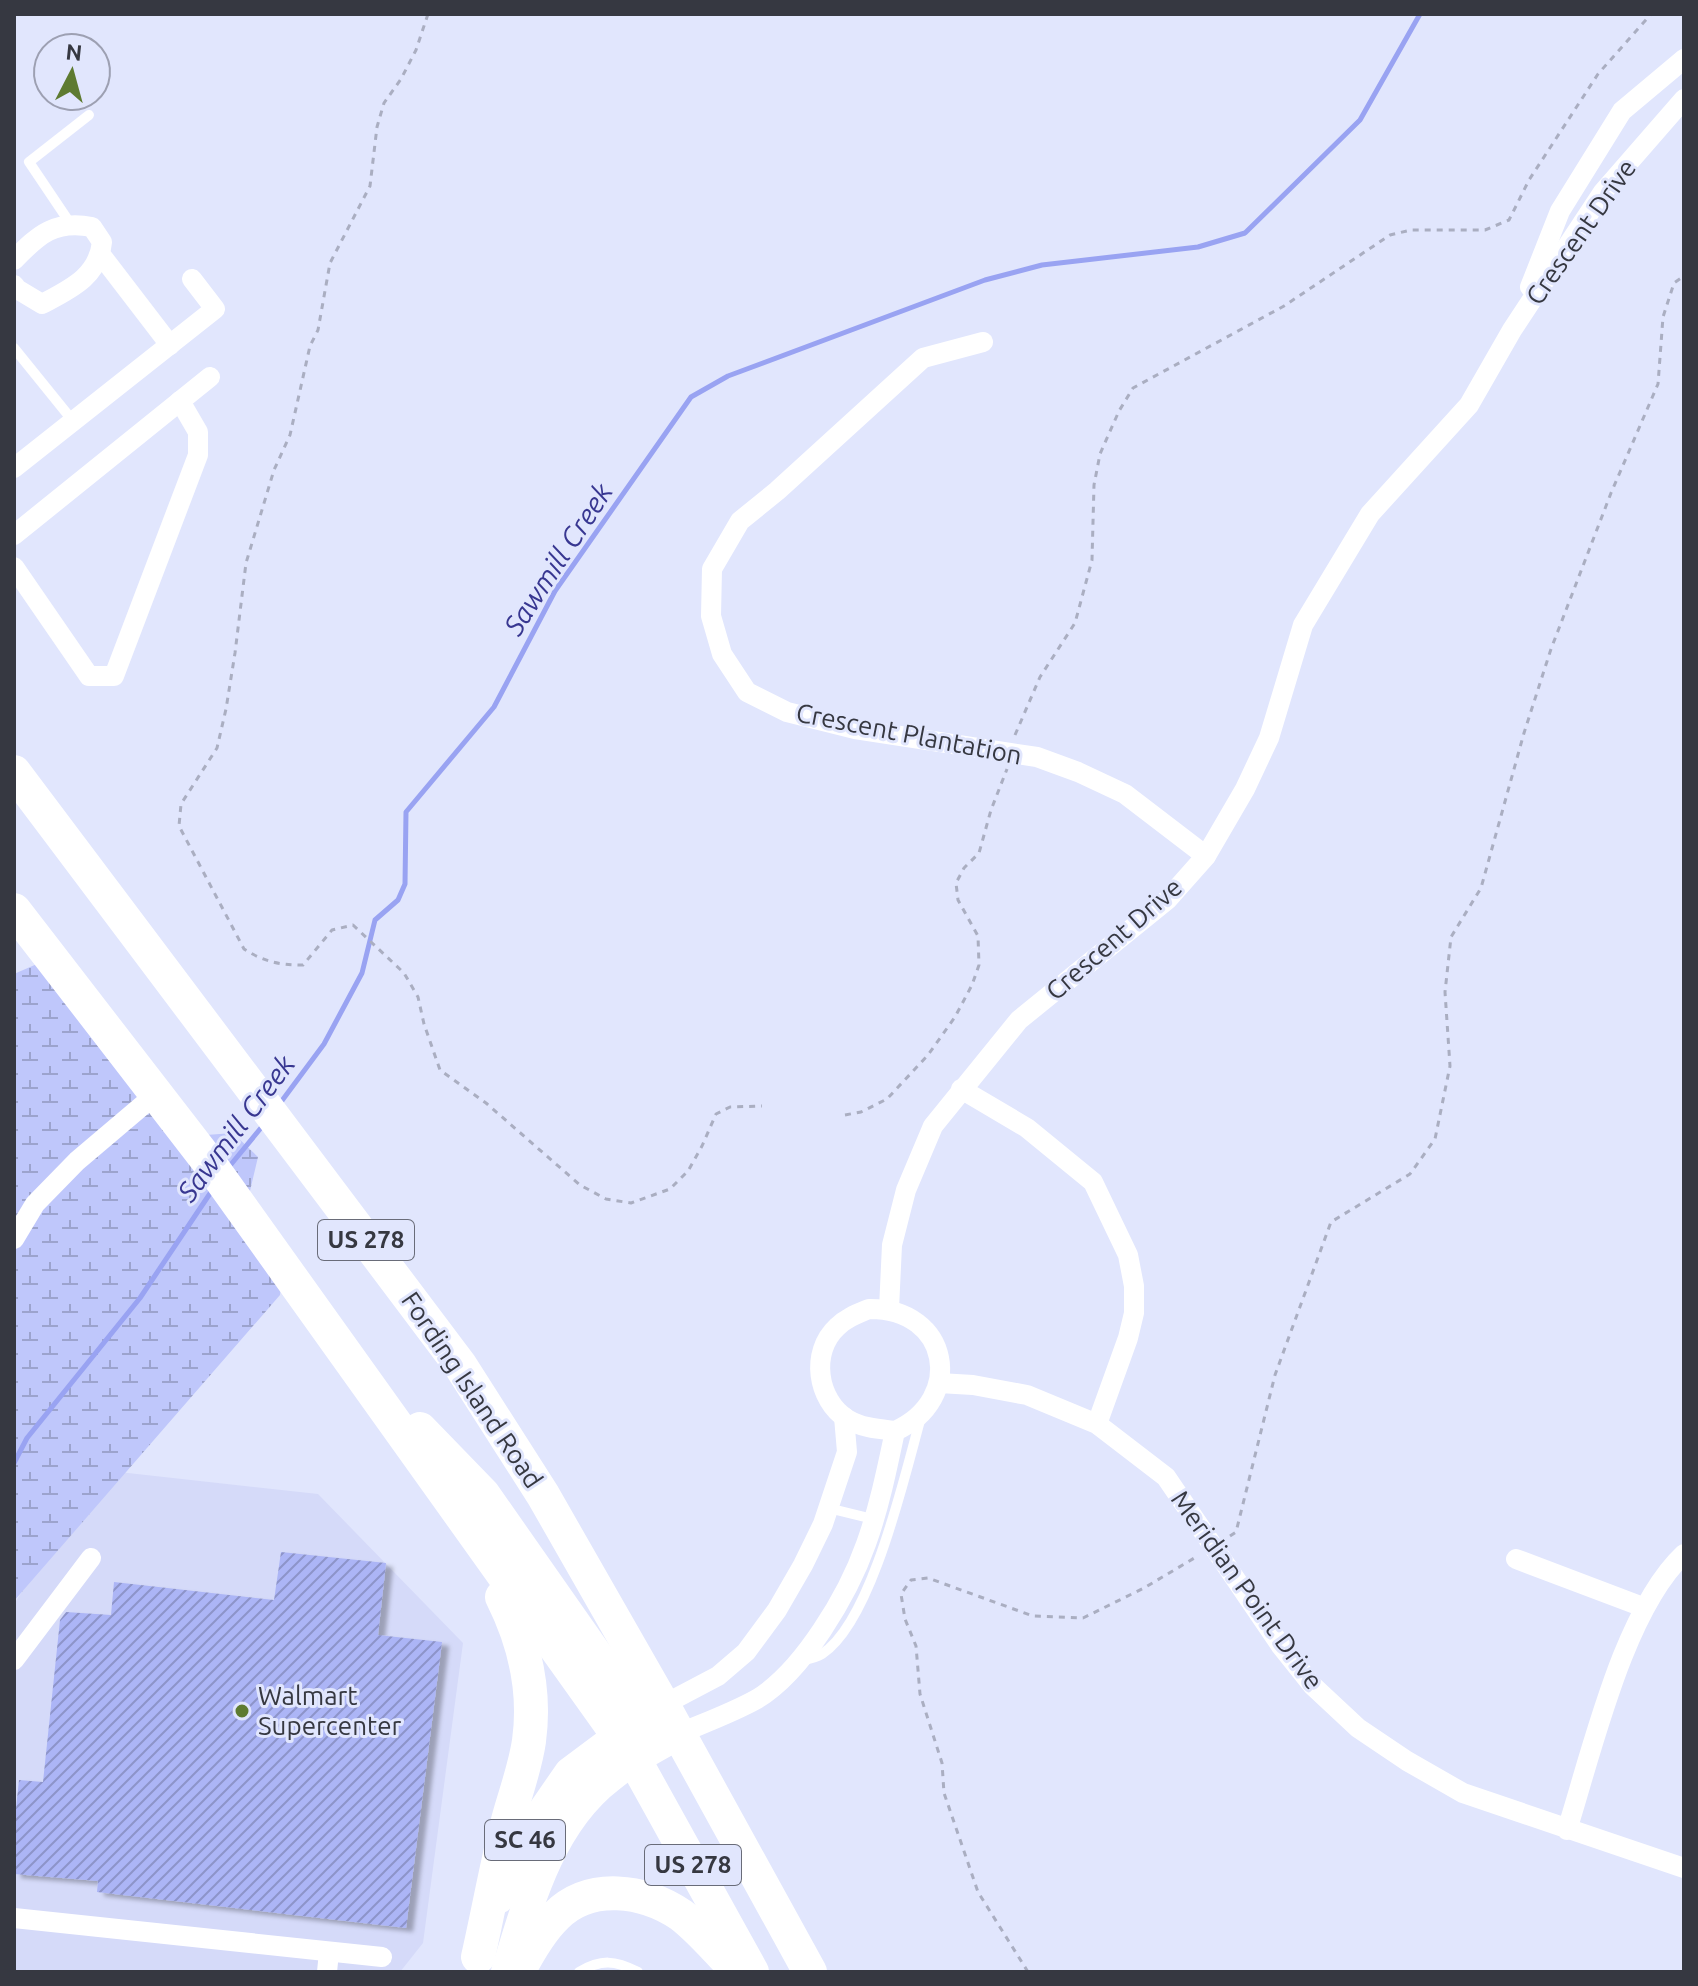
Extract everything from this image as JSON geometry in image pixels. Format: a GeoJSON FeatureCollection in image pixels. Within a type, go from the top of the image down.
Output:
{"type":"FeatureCollection","features":[{"type":"Feature","properties":{"kind":"highway","name":"Fording Island Road"},"geometry":{"type":"LineString","coordinates":[[21,784],[460,1365],[543,1495],[752,1972]]}},
{"type":"Feature","properties":{"kind":"highway","name":"Fording Island Road"},"geometry":{"type":"LineString","coordinates":[[14,910],[207,1160],[465,1521],[648,1730],[810,1972]]}},
{"type":"Feature","properties":{"kind":"highway"},"geometry":{"type":"LineString","coordinates":[[342,1349],[483,1494],[648,1730]]}},
{"type":"Feature","properties":{"kind":"highway"},"geometry":{"type":"LineString","coordinates":[[465,1521],[523,1645],[531,1709],[528,1742],[507,1825],[486,1967]]}},
{"type":"Feature","properties":{"kind":"highway"},"geometry":{"type":"LineString","coordinates":[[518,1972],[542,1932],[557,1914],[593,1896],[625,1892],[643,1896],[680,1915],[739,1972]]}},
{"type":"Feature","properties":{"kind":"main road","name":"SC 46"},"geometry":{"type":"LineString","coordinates":[[486,1967],[526,1907],[551,1850],[568,1821],[648,1730]]}},
{"type":"Feature","properties":{"kind":"street","name":"Crescent Drive"},"geometry":{"type":"LineString","coordinates":[[1512,330],[1560,211],[1622,111],[1684,59]]}},
{"type":"Feature","properties":{"kind":"street","name":"Crescent Drive"},"geometry":{"type":"LineString","coordinates":[[889,1309],[892,1245],[906,1190],[933,1126],[1019,1020],[1167,900],[1206,856],[1245,789],[1269,738],[1303,625],[1370,514],[1469,405],[1512,330],[1603,192],[1684,99]]}},
{"type":"Feature","properties":{"kind":"street"},"geometry":{"type":"LineString","coordinates":[[14,260],[37,237],[70,223],[92,227],[102,242],[101,255],[85,281],[42,304],[15,288]]}},
{"type":"Feature","properties":{"kind":"street"},"geometry":{"type":"LineString","coordinates":[[101,255],[170,345]]}},
{"type":"Feature","properties":{"kind":"street"},"geometry":{"type":"LineString","coordinates":[[14,468],[215,309],[192,279]]}},
{"type":"Feature","properties":{"kind":"street","name":"Crescent Plantation"},"geometry":{"type":"LineString","coordinates":[[983,342],[923,358],[740,521],[712,569],[711,616],[722,654],[747,692],[787,712],[855,729],[1037,757],[1125,794],[1206,856]]}},
{"type":"Feature","properties":{"kind":"street"},"geometry":{"type":"LineString","coordinates":[[14,535],[210,377]]}},
{"type":"Feature","properties":{"kind":"street"},"geometry":{"type":"LineString","coordinates":[[14,567],[89,676],[114,676],[198,455],[198,432],[180,401]]}},
{"type":"Feature","properties":{"kind":"street"},"geometry":{"type":"LineString","coordinates":[[961,1089],[1027,1128],[1093,1182],[1128,1255],[1134,1286],[1134,1313],[1097,1424]]}},
{"type":"Feature","properties":{"kind":"street"},"geometry":{"type":"LineString","coordinates":[[14,1239],[35,1204],[77,1161],[156,1094]]}},
{"type":"Feature","properties":{"kind":"street"},"geometry":{"type":"LineString","coordinates":[[869,1309],[889,1309],[908,1315],[924,1327],[935,1344],[940,1363],[939,1383],[922,1414],[895,1431],[871,1428],[844,1417],[830,1402],[822,1384],[820,1365],[824,1345],[835,1328],[850,1316],[869,1309]]}},
{"type":"Feature","properties":{"kind":"street","name":"Meridian Point Drive"},"geometry":{"type":"LineString","coordinates":[[939,1383],[973,1385],[1027,1395],[1097,1424],[1166,1477],[1313,1686],[1358,1728],[1407,1761],[1463,1793],[1684,1868]]}},
{"type":"Feature","properties":{"kind":"street"},"geometry":{"type":"LineString","coordinates":[[648,1730],[746,1652],[777,1610],[803,1565],[828,1508],[847,1452],[844,1417]]}},
{"type":"Feature","properties":{"kind":"street"},"geometry":{"type":"LineString","coordinates":[[648,1730],[759,1698],[812,1644],[838,1601],[865,1546],[895,1431]]}},
{"type":"Feature","properties":{"kind":"street"},"geometry":{"type":"LineString","coordinates":[[1567,1830],[1617,1673],[1643,1607],[1684,1554]]}},
{"type":"Feature","properties":{"kind":"street"},"geometry":{"type":"LineString","coordinates":[[14,1660],[91,1558]]}},
{"type":"Feature","properties":{"kind":"street"},"geometry":{"type":"LineString","coordinates":[[1516,1559],[1643,1607]]}},
{"type":"Feature","properties":{"kind":"street"},"geometry":{"type":"LineString","coordinates":[[14,1918],[328,1962],[382,1957]]}},
{"type":"Feature","properties":{"kind":"lane"},"geometry":{"type":"LineString","coordinates":[[70,223],[29,162],[89,115]]}},
{"type":"Feature","properties":{"kind":"lane"},"geometry":{"type":"LineString","coordinates":[[14,348],[73,421]]}},
{"type":"Feature","properties":{"kind":"lane"},"geometry":{"type":"LineString","coordinates":[[795,1664],[822,1654],[850,1625],[896,1512],[922,1414]]}},
{"type":"Feature","properties":{"kind":"lane"},"geometry":{"type":"LineString","coordinates":[[828,1508],[873,1519]]}},
{"type":"Feature","properties":{"kind":"lane"},"geometry":{"type":"LineString","coordinates":[[579,1972],[594,1963],[609,1960],[638,1972]]}},
{"type":"Feature","properties":{"kind":"path"},"geometry":{"type":"LineString","coordinates":[[428,14],[416,50],[384,103],[377,127],[370,186],[330,263],[318,330],[310,346],[290,435],[274,470],[246,563],[229,695],[217,748],[181,804],[179,826],[244,949],[261,961],[303,965],[332,930],[353,925],[404,973],[418,997],[440,1070],[486,1103],[580,1185],[606,1199],[631,1203],[670,1189],[688,1171],[716,1114],[730,1107],[762,1106]]}},
{"type":"Feature","properties":{"kind":"path"},"geometry":{"type":"LineString","coordinates":[[845,1115],[861,1112],[887,1099],[928,1055],[955,1017],[972,985],[979,965],[978,936],[958,900],[956,883],[964,868],[979,853],[1016,733],[1040,677],[1075,623],[1092,560],[1094,485],[1100,454],[1133,388],[1284,306],[1390,235],[1411,230],[1485,230],[1509,220],[1529,180],[1598,74],[1651,14]]}},
{"type":"Feature","properties":{"kind":"path"},"geometry":{"type":"LineString","coordinates":[[1028,1972],[978,1892],[944,1793],[942,1763],[920,1694],[916,1646],[905,1619],[901,1594],[911,1580],[928,1578],[1033,1616],[1083,1618],[1144,1588],[1236,1532],[1275,1375],[1331,1222],[1410,1174],[1435,1139],[1450,1066],[1445,992],[1451,937],[1481,888],[1551,649],[1611,493],[1658,384],[1663,317],[1674,283],[1684,276]]}},
{"type":"Feature","properties":{"kind":"shaded area","name":"Walmart Supercenter"},"geometry":{"type":"Polygon","coordinates":[[[101,1470],[318,1494],[463,1643],[423,1943],[400,1972],[14,1972],[14,1604],[101,1470]]]}},
{"type":"Feature","properties":{"kind":"green space"},"geometry":{"type":"Polygon","coordinates":[[[46,960],[206,1135],[233,1133],[258,1157],[249,1195],[285,1257],[280,1295],[14,1601],[14,974],[46,960]]]}},
{"type":"Feature","properties":{"kind":"building","name":"Walmart Supercenter"},"geometry":{"type":"Polygon","coordinates":[[[281,1552],[386,1563],[378,1635],[442,1642],[406,1928],[97,1892],[98,1881],[14,1874],[14,1827],[19,1780],[43,1782],[60,1620],[66,1612],[111,1615],[114,1582],[274,1600],[281,1552]]]}},
{"type":"Feature","properties":{"kind":"waterway","name":"Sawmill Creek"},"geometry":{"type":"LineString","coordinates":[[278,1106],[324,1044],[362,973],[375,920],[398,900],[405,884],[406,812],[494,707],[555,591],[691,397],[728,376],[985,280],[1042,265],[1198,247],[1245,233],[1360,120],[1420,14]]}},
{"type":"Feature","properties":{"kind":"waterway","name":"Sawmill Creek"},"geometry":{"type":"LineString","coordinates":[[228,1168],[265,1123]]}},
{"type":"Feature","properties":{"kind":"waterway","name":"Sawmill Creek"},"geometry":{"type":"LineString","coordinates":[[14,1463],[27,1438],[140,1298],[213,1189]]}},
{"type":"Feature","properties":{"kind":"place","name":"Walmart Supercenter"},"geometry":{"type":"Point","coordinates":[242,1711]}}]}
